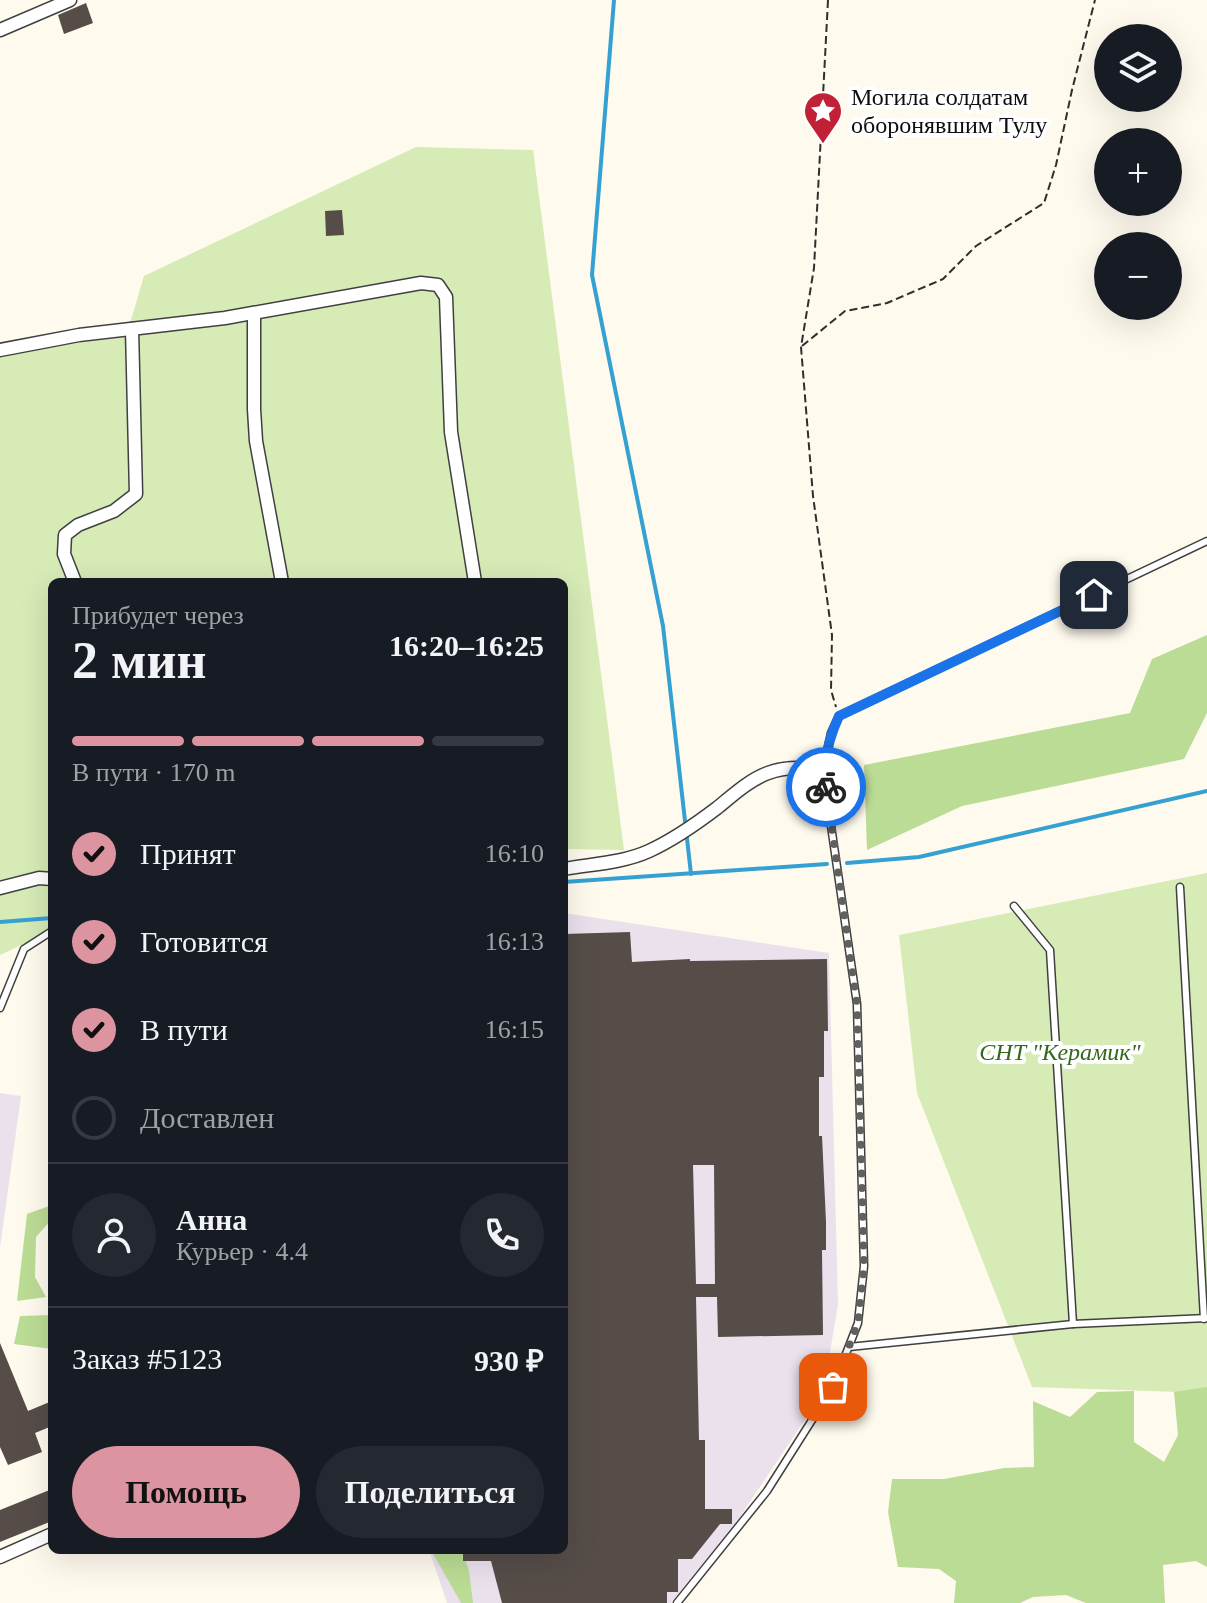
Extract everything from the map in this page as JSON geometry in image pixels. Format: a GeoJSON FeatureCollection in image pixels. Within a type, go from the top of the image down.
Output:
{"type":"FeatureCollection","features":[{"type":"Feature","properties":{"kind":"street"},"geometry":{"type":"LineString","coordinates":[[0,30],[70,0]]}},
{"type":"Feature","properties":{"kind":"street"},"geometry":{"type":"LineString","coordinates":[[0,350],[79,335],[254,313],[421,283],[438,285],[443,289],[447,309],[451,432],[474,578]]}},
{"type":"Feature","properties":{"kind":"street"},"geometry":{"type":"LineString","coordinates":[[254,313],[256,441],[281,578]]}},
{"type":"Feature","properties":{"kind":"street"},"geometry":{"type":"LineString","coordinates":[[73,578],[64,554],[65,535],[78,525],[114,511],[136,494],[132,329]]}},
{"type":"Feature","properties":{"kind":"street"},"geometry":{"type":"LineString","coordinates":[[568,868],[648,852],[699,822],[767,773],[788,768],[823,771]]}},
{"type":"Feature","properties":{"kind":"street"},"geometry":{"type":"LineString","coordinates":[[0,888],[48,879]]}},
{"type":"Feature","properties":{"kind":"street"},"geometry":{"type":"LineString","coordinates":[[0,1557],[48,1536]]}},
{"type":"Feature","properties":{"kind":"lane"},"geometry":{"type":"LineString","coordinates":[[677,1603],[767,1491],[833,1387],[858,1323],[864,1266],[857,1004],[823,771],[831,733],[839,716],[1207,541]]}},
{"type":"Feature","properties":{"kind":"lane"},"geometry":{"type":"LineString","coordinates":[[849,1347],[1073,1324],[1206,1318],[1180,887]]}},
{"type":"Feature","properties":{"kind":"lane"},"geometry":{"type":"LineString","coordinates":[[1014,906],[1050,950],[1073,1324]]}},
{"type":"Feature","properties":{"kind":"lane"},"geometry":{"type":"LineString","coordinates":[[0,1008],[24,949],[48,934]]}},
{"type":"Feature","properties":{"kind":"path"},"geometry":{"type":"LineString","coordinates":[[828,0],[814,268],[801,347],[813,496],[832,635],[831,690],[839,716]]}},
{"type":"Feature","properties":{"kind":"path"},"geometry":{"type":"LineString","coordinates":[[801,347],[845,311],[887,303],[943,279],[976,246],[1044,203],[1095,0]]}},
{"type":"Feature","properties":{"kind":"shaded area"},"geometry":{"type":"Polygon","coordinates":[[[568,914],[829,953],[838,1305],[823,1393],[739,1518],[671,1603],[447,1603],[430,1554],[568,1554],[568,914]]]}},
{"type":"Feature","properties":{"kind":"shaded area"},"geometry":{"type":"Polygon","coordinates":[[[0,1093],[21,1096],[0,1248],[0,1093]]]}},
{"type":"Feature","properties":{"kind":"green space"},"geometry":{"type":"Polygon","coordinates":[[[416,147],[533,150],[624,850],[568,849],[568,578],[48,578],[48,933],[0,955],[0,353],[126,337],[144,276],[416,147]]]}},
{"type":"Feature","properties":{"kind":"green space"},"geometry":{"type":"Polygon","coordinates":[[[1207,635],[1207,713],[1184,759],[962,806],[867,850],[864,765],[1130,713],[1152,659],[1207,635]]]}},
{"type":"Feature","properties":{"kind":"green space","name":"СНТ \"Керамик\""},"geometry":{"type":"Polygon","coordinates":[[[1207,873],[1207,1393],[1032,1387],[917,1093],[899,935],[1207,873]]]}},
{"type":"Feature","properties":{"kind":"green space"},"geometry":{"type":"Polygon","coordinates":[[[48,1206],[48,1224],[36,1237],[35,1277],[46,1297],[17,1301],[27,1214],[48,1206]]]}},
{"type":"Feature","properties":{"kind":"green space"},"geometry":{"type":"Polygon","coordinates":[[[48,1315],[48,1348],[14,1344],[20,1316],[48,1315]]]}},
{"type":"Feature","properties":{"kind":"green space"},"geometry":{"type":"Polygon","coordinates":[[[1207,1387],[1207,1567],[1196,1561],[1163,1565],[1165,1603],[1086,1603],[1066,1595],[1033,1597],[1020,1603],[954,1603],[956,1581],[939,1569],[898,1567],[888,1512],[892,1479],[944,1479],[1004,1468],[1034,1467],[1033,1401],[1070,1417],[1097,1392],[1134,1391],[1134,1442],[1164,1462],[1178,1435],[1174,1392],[1207,1387]]]}},
{"type":"Feature","properties":{"kind":"green space"},"geometry":{"type":"Polygon","coordinates":[[[433,1554],[463,1554],[473,1603],[461,1603],[433,1554]]]}},
{"type":"Feature","properties":{"kind":"building"},"geometry":{"type":"Polygon","coordinates":[[[86,3],[93,23],[64,34],[58,15],[86,3]]]}},
{"type":"Feature","properties":{"kind":"building"},"geometry":{"type":"Polygon","coordinates":[[[342,210],[344,235],[326,236],[325,211],[342,210]]]}},
{"type":"Feature","properties":{"kind":"building"},"geometry":{"type":"Polygon","coordinates":[[[630,932],[632,962],[827,959],[828,1031],[824,1031],[824,1077],[819,1077],[819,1136],[822,1136],[826,1222],[826,1250],[822,1250],[823,1335],[718,1337],[717,1297],[696,1297],[699,1440],[705,1440],[705,1509],[732,1509],[732,1524],[720,1524],[692,1559],[678,1559],[678,1592],[667,1592],[667,1603],[502,1603],[491,1561],[463,1561],[463,1554],[568,1554],[568,934],[630,932]],[[693,1165],[696,1284],[715,1284],[714,1165],[693,1165]]]}},
{"type":"Feature","properties":{"kind":"building"},"geometry":{"type":"Polygon","coordinates":[[[0,1343],[28,1411],[48,1403],[48,1428],[35,1433],[42,1452],[8,1465],[0,1447],[0,1343]]]}},
{"type":"Feature","properties":{"kind":"building"},"geometry":{"type":"Polygon","coordinates":[[[48,1491],[48,1523],[0,1542],[0,1510],[48,1491]]]}},
{"type":"Feature","properties":{"kind":"waterway"},"geometry":{"type":"LineString","coordinates":[[614,0],[592,275],[663,626],[691,874]]}},
{"type":"Feature","properties":{"kind":"waterway"},"geometry":{"type":"LineString","coordinates":[[847,863],[919,857],[1207,791]]}},
{"type":"Feature","properties":{"kind":"waterway"},"geometry":{"type":"LineString","coordinates":[[568,882],[827,864]]}},
{"type":"Feature","properties":{"kind":"waterway"},"geometry":{"type":"LineString","coordinates":[[0,922],[48,918]]}},
{"type":"Feature","properties":{"kind":"way so far"},"geometry":{"type":"LineString","coordinates":[[826,787],[857,1004],[864,1266],[858,1323],[833,1387]]}},
{"type":"Feature","properties":{"kind":"place","name":"Могила солдатам оборонявшим Тулу"},"geometry":{"type":"Point","coordinates":[823,145]}},
{"type":"Feature","properties":{"kind":"route"},"geometry":{"type":"LineString","coordinates":[[826,787],[823,771],[831,733],[839,716],[1094,595]]}}]}
